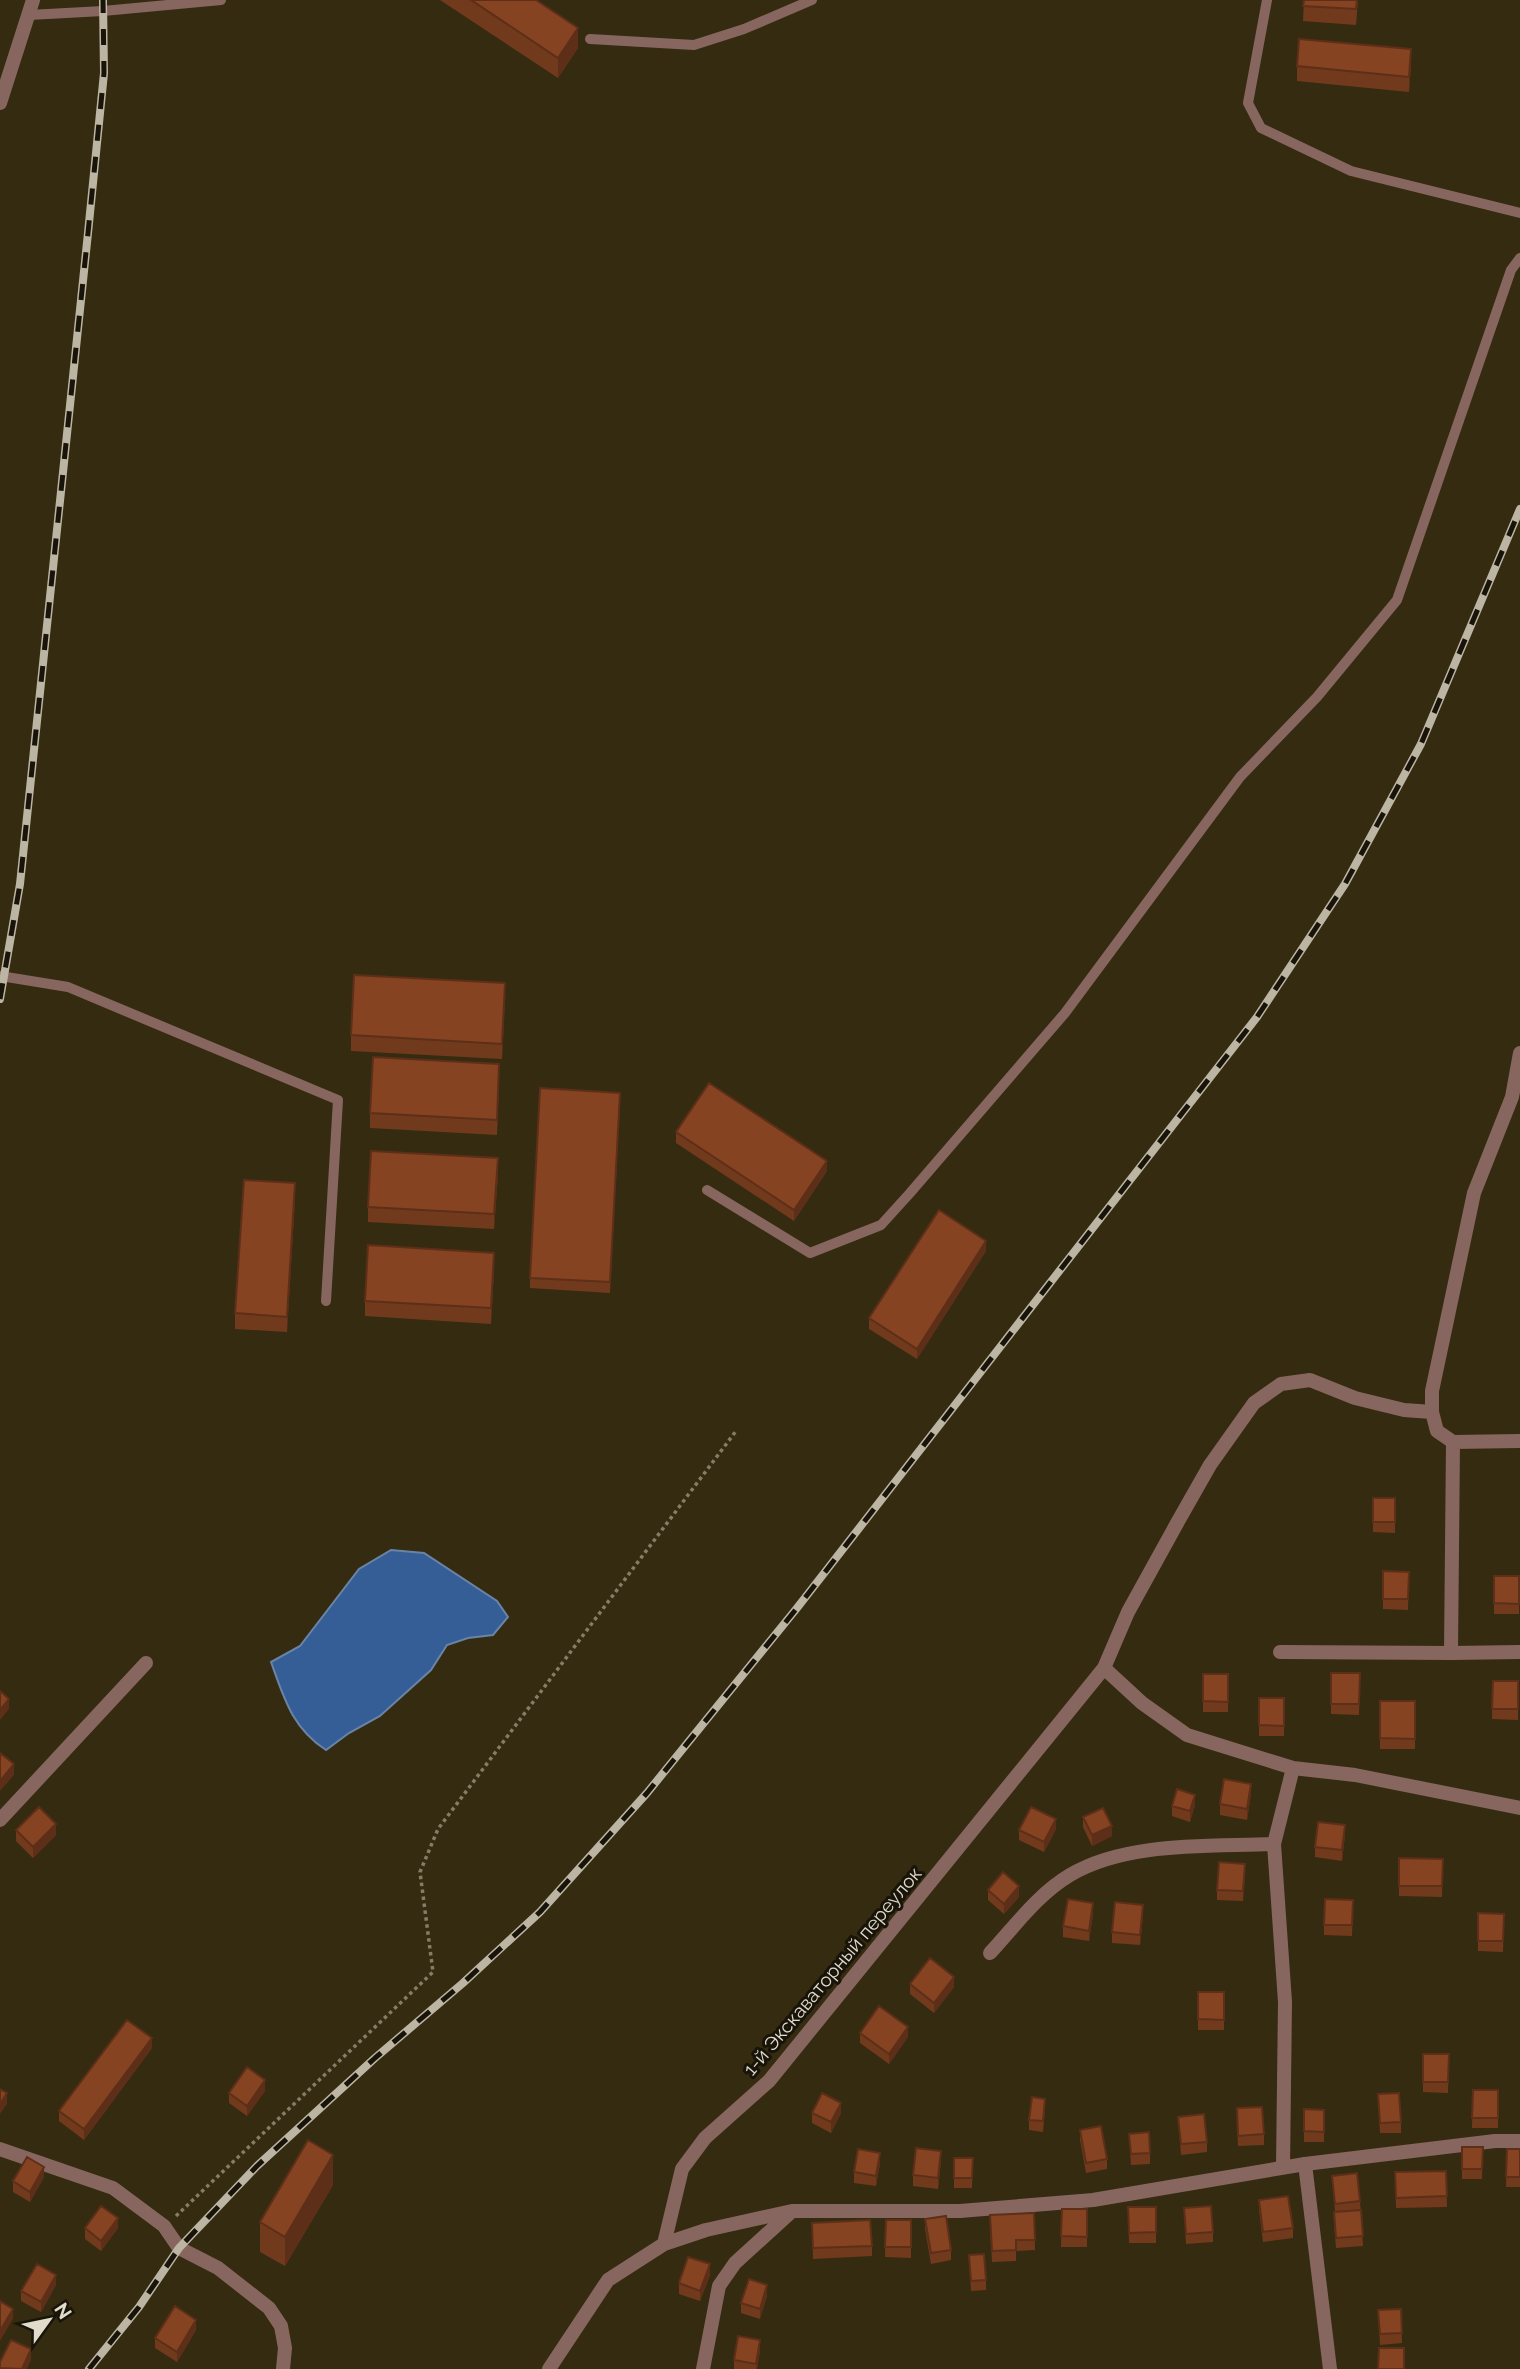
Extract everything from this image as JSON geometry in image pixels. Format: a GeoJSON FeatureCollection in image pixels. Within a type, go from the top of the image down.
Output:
{"type":"FeatureCollection","features":[{"type":"Feature","properties":{"kind":"street"},"geometry":{"type":"LineString","coordinates":[[0,103],[33,0]]}},
{"type":"Feature","properties":{"kind":"street"},"geometry":{"type":"LineString","coordinates":[[1520,1053],[1516,1097],[1474,1193],[1432,1391],[1432,1412],[1437,1431],[1453,1442],[1520,1441]]}},
{"type":"Feature","properties":{"kind":"street","name":"1-й Экскаваторный переулок"},"geometry":{"type":"LineString","coordinates":[[664,2244],[682,2169],[705,2138],[769,2081],[1104,1668],[1128,1612],[1176,1525],[1210,1465],[1254,1402],[1281,1384],[1310,1380],[1355,1398],[1404,1410],[1432,1412]]}},
{"type":"Feature","properties":{"kind":"street"},"geometry":{"type":"LineString","coordinates":[[1451,1653],[1453,1442]]}},
{"type":"Feature","properties":{"kind":"street"},"geometry":{"type":"LineString","coordinates":[[1280,1652],[1520,1652]]}},
{"type":"Feature","properties":{"kind":"street"},"geometry":{"type":"LineString","coordinates":[[0,1820],[146,1663]]}},
{"type":"Feature","properties":{"kind":"street"},"geometry":{"type":"LineString","coordinates":[[1104,1668],[1142,1703],[1187,1735],[1293,1768],[1355,1775],[1520,1808]]}},
{"type":"Feature","properties":{"kind":"street"},"geometry":{"type":"LineString","coordinates":[[1283,2167],[1285,2002],[1274,1844],[1293,1768]]}},
{"type":"Feature","properties":{"kind":"street"},"geometry":{"type":"LineString","coordinates":[[990,1953],[1040,1898],[1070,1875],[1102,1861],[1145,1850],[1274,1844]]}},
{"type":"Feature","properties":{"kind":"street"},"geometry":{"type":"LineString","coordinates":[[549,2369],[608,2280],[664,2244],[706,2230],[792,2211],[960,2211],[1093,2200],[1283,2167],[1495,2141],[1520,2141]]}},
{"type":"Feature","properties":{"kind":"street"},"geometry":{"type":"LineString","coordinates":[[0,2149],[113,2188],[164,2226],[178,2248],[218,2268],[269,2308],[281,2326],[285,2348],[283,2369]]}},
{"type":"Feature","properties":{"kind":"street"},"geometry":{"type":"LineString","coordinates":[[1306,2164],[1330,2369]]}},
{"type":"Feature","properties":{"kind":"street"},"geometry":{"type":"LineString","coordinates":[[703,2369],[719,2286],[735,2263],[792,2211]]}},
{"type":"Feature","properties":{"kind":"lane"},"geometry":{"type":"LineString","coordinates":[[29,15],[221,0]]}},
{"type":"Feature","properties":{"kind":"lane"},"geometry":{"type":"LineString","coordinates":[[590,39],[694,45],[744,29],[812,0]]}},
{"type":"Feature","properties":{"kind":"lane"},"geometry":{"type":"LineString","coordinates":[[1267,0],[1248,103],[1261,128],[1350,171],[1520,213]]}},
{"type":"Feature","properties":{"kind":"lane"},"geometry":{"type":"LineString","coordinates":[[707,1190],[810,1253],[881,1225],[910,1193],[1065,1013],[1240,777],[1317,697],[1397,600],[1511,271],[1520,258]]}},
{"type":"Feature","properties":{"kind":"lane"},"geometry":{"type":"LineString","coordinates":[[0,976],[68,987],[338,1100],[326,1301]]}},
{"type":"Feature","properties":{"kind":"path"},"geometry":{"type":"LineString","coordinates":[[164,2226],[433,1972],[420,1872],[438,1829],[736,1431]]}},
{"type":"Feature","properties":{"kind":"water"},"geometry":{"type":"Polygon","coordinates":[[[391,1550],[424,1553],[497,1601],[508,1617],[493,1635],[468,1638],[447,1645],[431,1670],[380,1716],[349,1733],[326,1750],[297,1722],[285,1700],[271,1662],[300,1646],[359,1569],[391,1550]]]}},
{"type":"Feature","properties":{"kind":"building"},"geometry":{"type":"Polygon","coordinates":[[[471,0],[536,0],[578,28],[558,58],[471,0]]]}},
{"type":"Feature","properties":{"kind":"building"},"geometry":{"type":"Polygon","coordinates":[[[1304,0],[1357,0],[1356,9],[1303,6],[1304,0]]]}},
{"type":"Feature","properties":{"kind":"building"},"geometry":{"type":"Polygon","coordinates":[[[1299,39],[1411,49],[1409,77],[1297,66],[1299,39]]]}},
{"type":"Feature","properties":{"kind":"building"},"geometry":{"type":"Polygon","coordinates":[[[354,975],[505,983],[502,1044],[351,1035],[354,975]]]}},
{"type":"Feature","properties":{"kind":"building"},"geometry":{"type":"Polygon","coordinates":[[[373,1057],[499,1064],[497,1120],[370,1113],[373,1057]]]}},
{"type":"Feature","properties":{"kind":"building"},"geometry":{"type":"Polygon","coordinates":[[[709,1083],[827,1161],[794,1210],[676,1132],[709,1083]]]}},
{"type":"Feature","properties":{"kind":"building"},"geometry":{"type":"Polygon","coordinates":[[[540,1088],[620,1093],[610,1282],[530,1278],[540,1088]]]}},
{"type":"Feature","properties":{"kind":"building"},"geometry":{"type":"Polygon","coordinates":[[[371,1151],[498,1158],[494,1214],[368,1207],[371,1151]]]}},
{"type":"Feature","properties":{"kind":"building"},"geometry":{"type":"Polygon","coordinates":[[[244,1180],[295,1183],[287,1317],[235,1313],[244,1180]]]}},
{"type":"Feature","properties":{"kind":"building"},"geometry":{"type":"Polygon","coordinates":[[[939,1210],[986,1241],[917,1349],[869,1318],[939,1210]]]}},
{"type":"Feature","properties":{"kind":"building"},"geometry":{"type":"Polygon","coordinates":[[[368,1245],[494,1253],[491,1308],[365,1301],[368,1245]]]}},
{"type":"Feature","properties":{"kind":"building"},"geometry":{"type":"Polygon","coordinates":[[[1373,1498],[1395,1498],[1395,1522],[1373,1522],[1373,1498]]]}},
{"type":"Feature","properties":{"kind":"building"},"geometry":{"type":"Polygon","coordinates":[[[1383,1571],[1409,1572],[1408,1599],[1383,1599],[1383,1571]]]}},
{"type":"Feature","properties":{"kind":"building"},"geometry":{"type":"Polygon","coordinates":[[[1494,1576],[1519,1576],[1519,1604],[1494,1603],[1494,1576]]]}},
{"type":"Feature","properties":{"kind":"building"},"geometry":{"type":"Polygon","coordinates":[[[1331,1673],[1360,1673],[1359,1704],[1331,1704],[1331,1673]]]}},
{"type":"Feature","properties":{"kind":"building"},"geometry":{"type":"Polygon","coordinates":[[[1203,1674],[1228,1674],[1228,1702],[1203,1701],[1203,1674]]]}},
{"type":"Feature","properties":{"kind":"building"},"geometry":{"type":"Polygon","coordinates":[[[1493,1681],[1518,1681],[1518,1709],[1492,1709],[1493,1681]]]}},
{"type":"Feature","properties":{"kind":"building"},"geometry":{"type":"Polygon","coordinates":[[[0,1691],[9,1699],[0,1710],[0,1691]]]}},
{"type":"Feature","properties":{"kind":"building"},"geometry":{"type":"Polygon","coordinates":[[[1259,1698],[1284,1698],[1284,1726],[1259,1725],[1259,1698]]]}},
{"type":"Feature","properties":{"kind":"building"},"geometry":{"type":"Polygon","coordinates":[[[1380,1701],[1415,1701],[1415,1739],[1380,1738],[1380,1701]]]}},
{"type":"Feature","properties":{"kind":"building"},"geometry":{"type":"Polygon","coordinates":[[[0,1753],[14,1764],[0,1781],[0,1753]]]}},
{"type":"Feature","properties":{"kind":"building"},"geometry":{"type":"Polygon","coordinates":[[[1224,1779],[1251,1784],[1247,1809],[1220,1804],[1224,1779]]]}},
{"type":"Feature","properties":{"kind":"building"},"geometry":{"type":"Polygon","coordinates":[[[1177,1789],[1195,1795],[1190,1811],[1172,1806],[1177,1789]]]}},
{"type":"Feature","properties":{"kind":"building"},"geometry":{"type":"Polygon","coordinates":[[[39,1807],[56,1824],[33,1847],[16,1830],[39,1807]]]}},
{"type":"Feature","properties":{"kind":"building"},"geometry":{"type":"Polygon","coordinates":[[[1031,1807],[1056,1819],[1044,1842],[1019,1830],[1031,1807]]]}},
{"type":"Feature","properties":{"kind":"building"},"geometry":{"type":"Polygon","coordinates":[[[1103,1808],[1112,1826],[1092,1835],[1083,1817],[1103,1808]]]}},
{"type":"Feature","properties":{"kind":"building"},"geometry":{"type":"Polygon","coordinates":[[[1318,1822],[1345,1825],[1342,1850],[1315,1847],[1318,1822]]]}},
{"type":"Feature","properties":{"kind":"building"},"geometry":{"type":"Polygon","coordinates":[[[1399,1858],[1443,1859],[1442,1886],[1399,1886],[1399,1858]]]}},
{"type":"Feature","properties":{"kind":"building"},"geometry":{"type":"Polygon","coordinates":[[[1219,1862],[1245,1864],[1243,1891],[1217,1890],[1219,1862]]]}},
{"type":"Feature","properties":{"kind":"building"},"geometry":{"type":"Polygon","coordinates":[[[1003,1872],[1019,1886],[1004,1904],[988,1890],[1003,1872]]]}},
{"type":"Feature","properties":{"kind":"building"},"geometry":{"type":"Polygon","coordinates":[[[1068,1899],[1093,1903],[1089,1931],[1063,1926],[1068,1899]]]}},
{"type":"Feature","properties":{"kind":"building"},"geometry":{"type":"Polygon","coordinates":[[[1325,1899],[1353,1900],[1352,1925],[1324,1925],[1325,1899]]]}},
{"type":"Feature","properties":{"kind":"building"},"geometry":{"type":"Polygon","coordinates":[[[1115,1902],[1143,1905],[1140,1935],[1112,1932],[1115,1902]]]}},
{"type":"Feature","properties":{"kind":"building"},"geometry":{"type":"Polygon","coordinates":[[[1478,1913],[1504,1914],[1503,1941],[1478,1941],[1478,1913]]]}},
{"type":"Feature","properties":{"kind":"building"},"geometry":{"type":"Polygon","coordinates":[[[930,1958],[954,1977],[934,2003],[910,1984],[930,1958]]]}},
{"type":"Feature","properties":{"kind":"building"},"geometry":{"type":"Polygon","coordinates":[[[1198,1992],[1224,1992],[1224,2020],[1198,2019],[1198,1992]]]}},
{"type":"Feature","properties":{"kind":"building"},"geometry":{"type":"Polygon","coordinates":[[[879,2006],[908,2027],[889,2054],[860,2033],[879,2006]]]}},
{"type":"Feature","properties":{"kind":"building"},"geometry":{"type":"Polygon","coordinates":[[[127,2020],[152,2038],[84,2129],[59,2111],[127,2020]]]}},
{"type":"Feature","properties":{"kind":"building"},"geometry":{"type":"Polygon","coordinates":[[[1423,2054],[1449,2054],[1448,2082],[1423,2082],[1423,2054]]]}},
{"type":"Feature","properties":{"kind":"building"},"geometry":{"type":"Polygon","coordinates":[[[247,2067],[265,2080],[247,2106],[229,2093],[247,2067]]]}},
{"type":"Feature","properties":{"kind":"building"},"geometry":{"type":"Polygon","coordinates":[[[0,2089],[7,2093],[0,2104],[0,2089]]]}},
{"type":"Feature","properties":{"kind":"building"},"geometry":{"type":"Polygon","coordinates":[[[1473,2090],[1498,2090],[1498,2118],[1472,2118],[1473,2090]]]}},
{"type":"Feature","properties":{"kind":"building"},"geometry":{"type":"Polygon","coordinates":[[[822,2093],[841,2103],[831,2122],[812,2113],[822,2093]]]}},
{"type":"Feature","properties":{"kind":"building"},"geometry":{"type":"Polygon","coordinates":[[[1399,2093],[1401,2122],[1380,2123],[1378,2094],[1399,2093]]]}},
{"type":"Feature","properties":{"kind":"building"},"geometry":{"type":"Polygon","coordinates":[[[1032,2097],[1045,2099],[1043,2121],[1029,2120],[1032,2097]]]}},
{"type":"Feature","properties":{"kind":"building"},"geometry":{"type":"Polygon","coordinates":[[[1262,2107],[1264,2134],[1238,2136],[1237,2108],[1262,2107]]]}},
{"type":"Feature","properties":{"kind":"building"},"geometry":{"type":"Polygon","coordinates":[[[1304,2109],[1324,2110],[1324,2132],[1304,2131],[1304,2109]]]}},
{"type":"Feature","properties":{"kind":"building"},"geometry":{"type":"Polygon","coordinates":[[[1204,2114],[1207,2142],[1181,2144],[1178,2117],[1204,2114]]]}},
{"type":"Feature","properties":{"kind":"building"},"geometry":{"type":"Polygon","coordinates":[[[1101,2126],[1107,2159],[1086,2163],[1080,2130],[1101,2126]]]}},
{"type":"Feature","properties":{"kind":"building"},"geometry":{"type":"Polygon","coordinates":[[[1149,2132],[1150,2153],[1131,2154],[1129,2134],[1149,2132]]]}},
{"type":"Feature","properties":{"kind":"building"},"geometry":{"type":"Polygon","coordinates":[[[308,2140],[333,2155],[285,2237],[260,2222],[308,2140]]]}},
{"type":"Feature","properties":{"kind":"building"},"geometry":{"type":"Polygon","coordinates":[[[1462,2147],[1483,2147],[1482,2169],[1462,2169],[1462,2147]]]}},
{"type":"Feature","properties":{"kind":"building"},"geometry":{"type":"Polygon","coordinates":[[[916,2148],[941,2151],[938,2178],[913,2175],[916,2148]]]}},
{"type":"Feature","properties":{"kind":"building"},"geometry":{"type":"Polygon","coordinates":[[[858,2149],[880,2153],[876,2176],[854,2172],[858,2149]]]}},
{"type":"Feature","properties":{"kind":"building"},"geometry":{"type":"Polygon","coordinates":[[[1507,2149],[1520,2149],[1520,2177],[1506,2177],[1507,2149]]]}},
{"type":"Feature","properties":{"kind":"building"},"geometry":{"type":"Polygon","coordinates":[[[27,2157],[44,2167],[30,2192],[13,2181],[27,2157]]]}},
{"type":"Feature","properties":{"kind":"building"},"geometry":{"type":"Polygon","coordinates":[[[954,2158],[973,2158],[972,2178],[954,2178],[954,2158]]]}},
{"type":"Feature","properties":{"kind":"building"},"geometry":{"type":"Polygon","coordinates":[[[1446,2171],[1447,2196],[1396,2198],[1395,2172],[1446,2171]]]}},
{"type":"Feature","properties":{"kind":"building"},"geometry":{"type":"Polygon","coordinates":[[[1357,2173],[1360,2201],[1335,2204],[1332,2176],[1357,2173]]]}},
{"type":"Feature","properties":{"kind":"building"},"geometry":{"type":"Polygon","coordinates":[[[1288,2196],[1293,2228],[1263,2232],[1259,2200],[1288,2196]]]}},
{"type":"Feature","properties":{"kind":"building"},"geometry":{"type":"Polygon","coordinates":[[[101,2206],[118,2218],[101,2241],[85,2228],[101,2206]]]}},
{"type":"Feature","properties":{"kind":"building"},"geometry":{"type":"Polygon","coordinates":[[[1211,2206],[1213,2232],[1186,2234],[1184,2208],[1211,2206]]]}},
{"type":"Feature","properties":{"kind":"building"},"geometry":{"type":"Polygon","coordinates":[[[1128,2207],[1156,2207],[1156,2232],[1129,2233],[1128,2207]]]}},
{"type":"Feature","properties":{"kind":"building"},"geometry":{"type":"Polygon","coordinates":[[[1062,2209],[1087,2209],[1087,2237],[1061,2236],[1062,2209]]]}},
{"type":"Feature","properties":{"kind":"building"},"geometry":{"type":"Polygon","coordinates":[[[1361,2210],[1363,2236],[1336,2238],[1334,2212],[1361,2210]]]}},
{"type":"Feature","properties":{"kind":"building"},"geometry":{"type":"Polygon","coordinates":[[[1034,2213],[1035,2240],[1016,2240],[1016,2250],[992,2251],[990,2215],[1034,2213]]]}},
{"type":"Feature","properties":{"kind":"building"},"geometry":{"type":"Polygon","coordinates":[[[946,2216],[951,2250],[931,2253],[925,2219],[946,2216]]]}},
{"type":"Feature","properties":{"kind":"building"},"geometry":{"type":"Polygon","coordinates":[[[870,2220],[872,2246],[813,2248],[812,2223],[870,2220]]]}},
{"type":"Feature","properties":{"kind":"building"},"geometry":{"type":"Polygon","coordinates":[[[886,2220],[911,2220],[911,2247],[885,2247],[886,2220]]]}},
{"type":"Feature","properties":{"kind":"building"},"geometry":{"type":"Polygon","coordinates":[[[984,2254],[986,2280],[971,2281],[969,2255],[984,2254]]]}},
{"type":"Feature","properties":{"kind":"building"},"geometry":{"type":"Polygon","coordinates":[[[688,2257],[710,2264],[700,2291],[679,2283],[688,2257]]]}},
{"type":"Feature","properties":{"kind":"building"},"geometry":{"type":"Polygon","coordinates":[[[37,2264],[56,2275],[41,2302],[21,2291],[37,2264]]]}},
{"type":"Feature","properties":{"kind":"building"},"geometry":{"type":"Polygon","coordinates":[[[749,2279],[767,2285],[760,2309],[741,2303],[749,2279]]]}},
{"type":"Feature","properties":{"kind":"building"},"geometry":{"type":"Polygon","coordinates":[[[0,2301],[13,2309],[0,2331],[0,2301]]]}},
{"type":"Feature","properties":{"kind":"building"},"geometry":{"type":"Polygon","coordinates":[[[175,2306],[196,2320],[177,2352],[155,2338],[175,2306]]]}},
{"type":"Feature","properties":{"kind":"building"},"geometry":{"type":"Polygon","coordinates":[[[1401,2309],[1402,2333],[1380,2334],[1378,2310],[1401,2309]]]}},
{"type":"Feature","properties":{"kind":"building"},"geometry":{"type":"Polygon","coordinates":[[[738,2336],[760,2340],[756,2364],[734,2360],[738,2336]]]}},
{"type":"Feature","properties":{"kind":"building"},"geometry":{"type":"Polygon","coordinates":[[[11,2340],[31,2349],[22,2369],[0,2368],[0,2362],[11,2340]]]}},
{"type":"Feature","properties":{"kind":"building"},"geometry":{"type":"Polygon","coordinates":[[[1379,2348],[1404,2348],[1404,2369],[1378,2369],[1379,2348]]]}},
{"type":"Feature","properties":{"kind":"railway"},"geometry":{"type":"LineString","coordinates":[[0,999],[20,884],[88,233],[104,73],[103,0]]}},
{"type":"Feature","properties":{"kind":"railway"},"geometry":{"type":"LineString","coordinates":[[89,2369],[139,2307],[179,2248],[257,2166],[540,1912],[647,1793],[797,1608],[1257,1017],[1345,884],[1421,744],[1520,509]]}}]}
